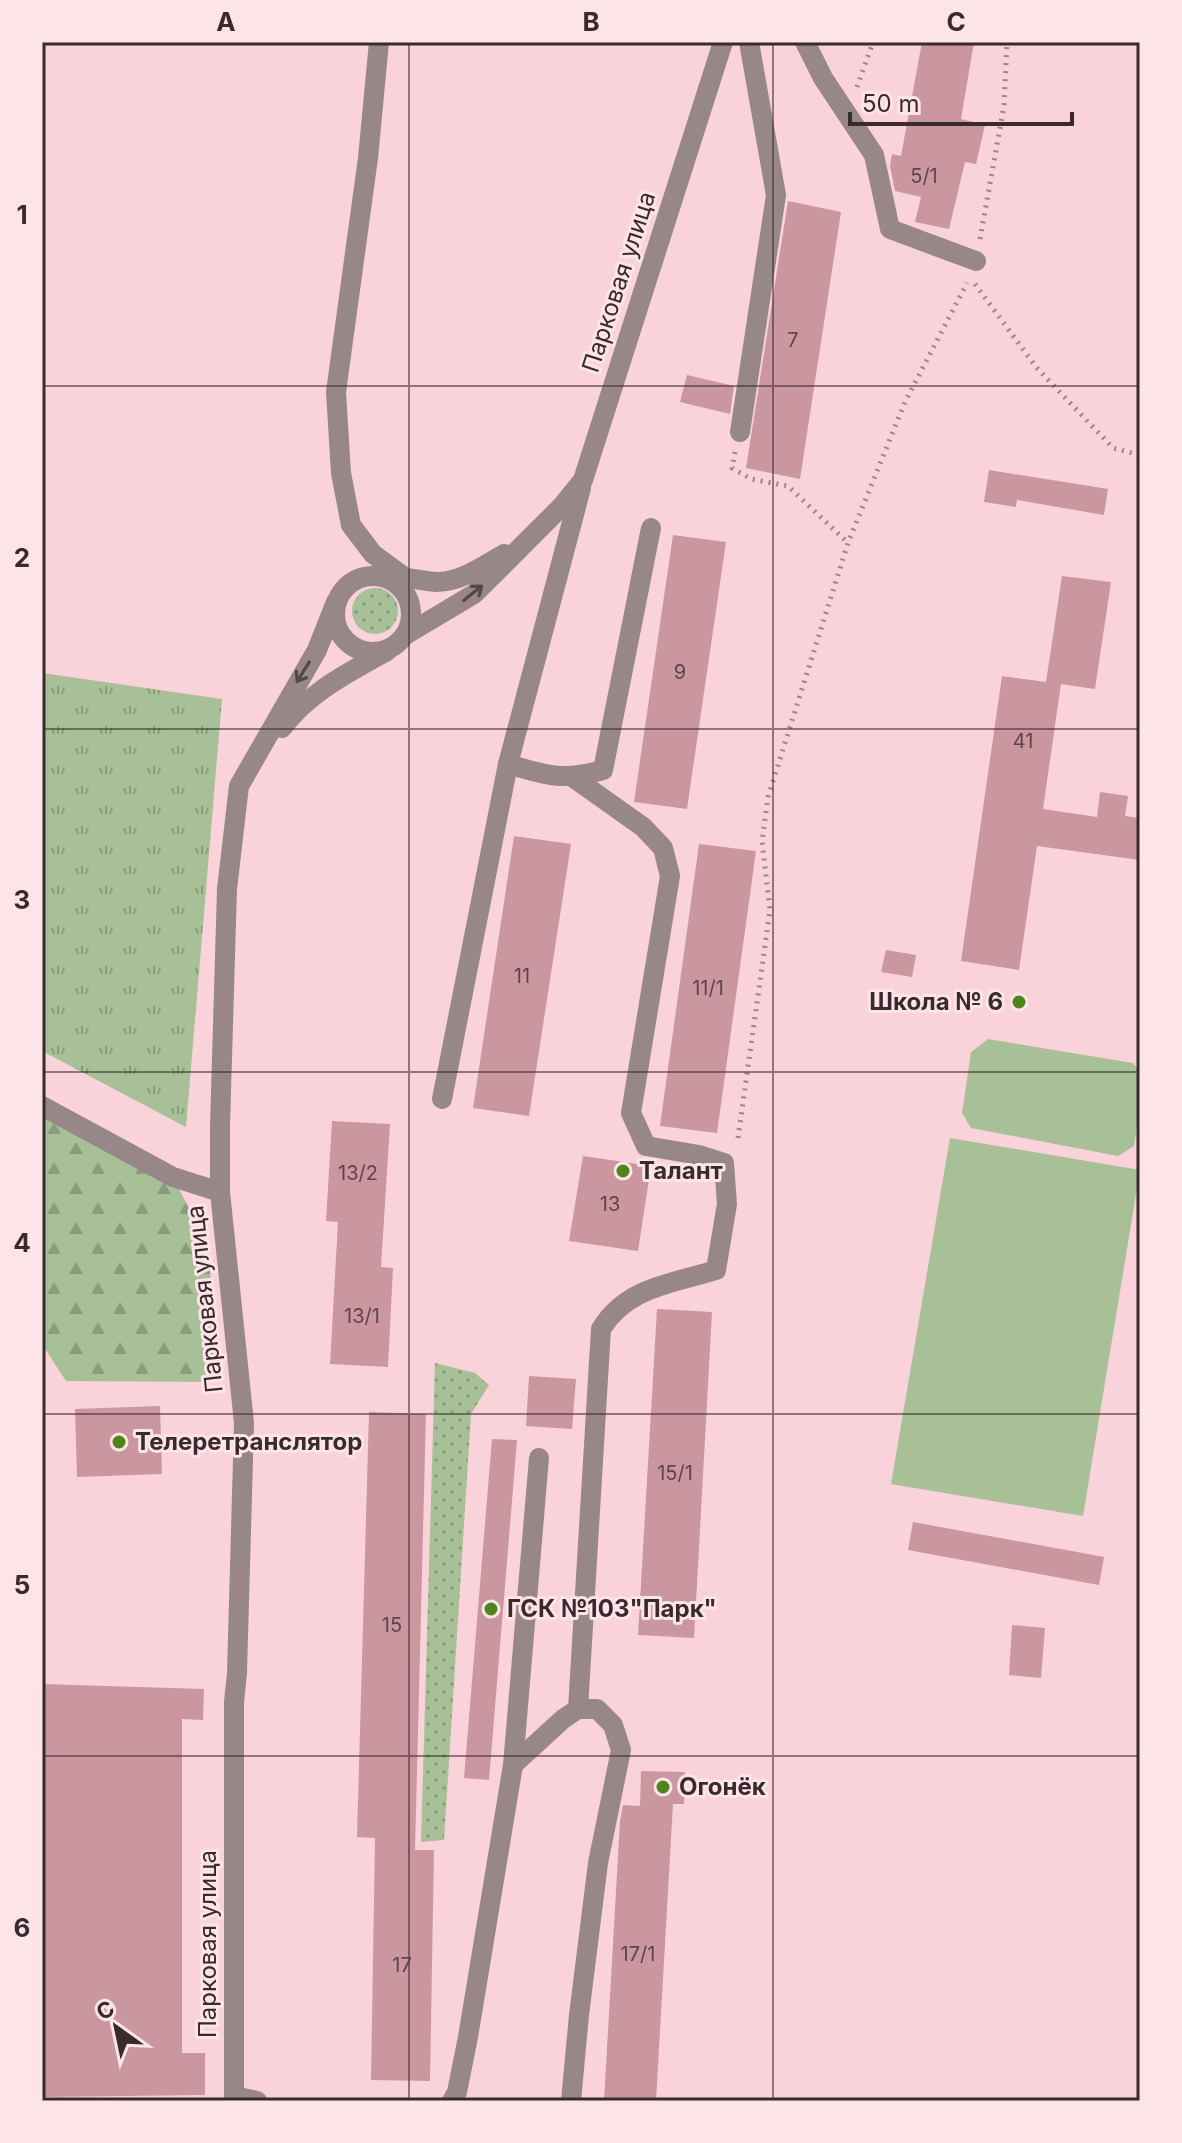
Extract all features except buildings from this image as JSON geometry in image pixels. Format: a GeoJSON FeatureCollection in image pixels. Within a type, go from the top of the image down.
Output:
{"type":"FeatureCollection","features":[{"type":"Feature","properties":{"kind":"street"},"geometry":{"type":"LineString","coordinates":[[379,42],[368,158],[336,392],[341,473],[351,525],[373,554],[397,577],[412,612],[407,634],[390,649],[372,653],[355,648],[341,637],[335,620],[336,602],[347,585],[362,577],[397,577]]}},
{"type":"Feature","properties":{"kind":"street","name":"Парковая улица"},"geometry":{"type":"LineString","coordinates":[[407,634],[474,594],[562,506],[583,480],[723,42]]}},
{"type":"Feature","properties":{"kind":"street"},"geometry":{"type":"LineString","coordinates":[[740,432],[776,195],[749,42]]}},
{"type":"Feature","properties":{"kind":"street"},"geometry":{"type":"LineString","coordinates":[[805,42],[823,78],[874,155],[890,229],[976,261]]}},
{"type":"Feature","properties":{"kind":"street"},"geometry":{"type":"LineString","coordinates":[[442,1099],[508,764],[583,480]]}},
{"type":"Feature","properties":{"kind":"street","name":"Парковая улица"},"geometry":{"type":"LineString","coordinates":[[397,577],[439,582],[473,572],[505,554],[542,526]]}},
{"type":"Feature","properties":{"kind":"street"},"geometry":{"type":"LineString","coordinates":[[508,764],[542,774],[574,778],[603,770],[651,528]]}},
{"type":"Feature","properties":{"kind":"street","name":"Парковая улица"},"geometry":{"type":"LineString","coordinates":[[257,2101],[234,2098],[234,1702],[244,1423],[220,1192],[227,889],[239,786],[317,650],[336,602]]}},
{"type":"Feature","properties":{"kind":"street","name":"Парковая улица"},"geometry":{"type":"LineString","coordinates":[[239,786],[294,712],[313,694],[390,649]]}},
{"type":"Feature","properties":{"kind":"street"},"geometry":{"type":"LineString","coordinates":[[574,778],[643,827],[663,848],[670,876],[631,1113],[646,1146],[699,1155],[724,1163],[727,1204],[716,1270],[639,1292],[613,1310],[601,1329],[578,1709]]}},
{"type":"Feature","properties":{"kind":"street"},"geometry":{"type":"LineString","coordinates":[[42,1106],[173,1177],[220,1192]]}},
{"type":"Feature","properties":{"kind":"street"},"geometry":{"type":"LineString","coordinates":[[452,2101],[457,2092],[468,2037],[513,1765],[539,1458]]}},
{"type":"Feature","properties":{"kind":"street"},"geometry":{"type":"LineString","coordinates":[[513,1765],[578,1709],[597,1709],[613,1725],[621,1750],[598,1863],[571,2101]]}},
{"type":"Feature","properties":{"kind":"path"},"geometry":{"type":"LineString","coordinates":[[848,115],[873,42]]}},
{"type":"Feature","properties":{"kind":"path"},"geometry":{"type":"LineString","coordinates":[[976,261],[1004,106],[1007,42]]}},
{"type":"Feature","properties":{"kind":"path"},"geometry":{"type":"LineString","coordinates":[[738,1138],[770,910],[762,841],[768,797],[848,543],[905,402],[970,277],[1036,367],[1102,437],[1113,448],[1140,455]]}},
{"type":"Feature","properties":{"kind":"path"},"geometry":{"type":"LineString","coordinates":[[740,432],[732,468],[751,479],[788,486],[848,543]]}},
{"type":"Feature","properties":{"kind":"green space"},"geometry":{"type":"Polygon","coordinates":[[[375,588],[391,595],[398,611],[391,627],[375,634],[359,627],[352,611],[359,595],[375,588]]]}},
{"type":"Feature","properties":{"kind":"green space"},"geometry":{"type":"Polygon","coordinates":[[[42,673],[222,699],[186,1127],[42,1051],[42,673]]]}},
{"type":"Feature","properties":{"kind":"green space"},"geometry":{"type":"Polygon","coordinates":[[[988,1039],[1133,1063],[1140,1071],[1140,1107],[1134,1146],[1118,1156],[971,1128],[962,1113],[971,1052],[988,1039]]]}},
{"type":"Feature","properties":{"kind":"green space"},"geometry":{"type":"Polygon","coordinates":[[[42,1106],[173,1177],[208,1246],[214,1382],[66,1381],[42,1344],[42,1106]]]}},
{"type":"Feature","properties":{"kind":"green space"},"geometry":{"type":"Polygon","coordinates":[[[950,1138],[1140,1170],[1083,1516],[891,1484],[950,1138]]]}},
{"type":"Feature","properties":{"kind":"green space"},"geometry":{"type":"Polygon","coordinates":[[[435,1363],[475,1373],[489,1385],[471,1414],[444,1840],[421,1842],[435,1363]]]}},
{"type":"Feature","properties":{"kind":"place","name":"Школа № 6"},"geometry":{"type":"Point","coordinates":[1019,1002]}},
{"type":"Feature","properties":{"kind":"place","name":"Талант"},"geometry":{"type":"Point","coordinates":[623,1171]}},
{"type":"Feature","properties":{"kind":"place","name":"Телеретранслятор"},"geometry":{"type":"Point","coordinates":[119,1442]}},
{"type":"Feature","properties":{"kind":"place","name":"ГСК №103\"Парк\""},"geometry":{"type":"Point","coordinates":[491,1609]}},
{"type":"Feature","properties":{"kind":"place","name":"Огонёк"},"geometry":{"type":"Point","coordinates":[663,1787]}}]}
